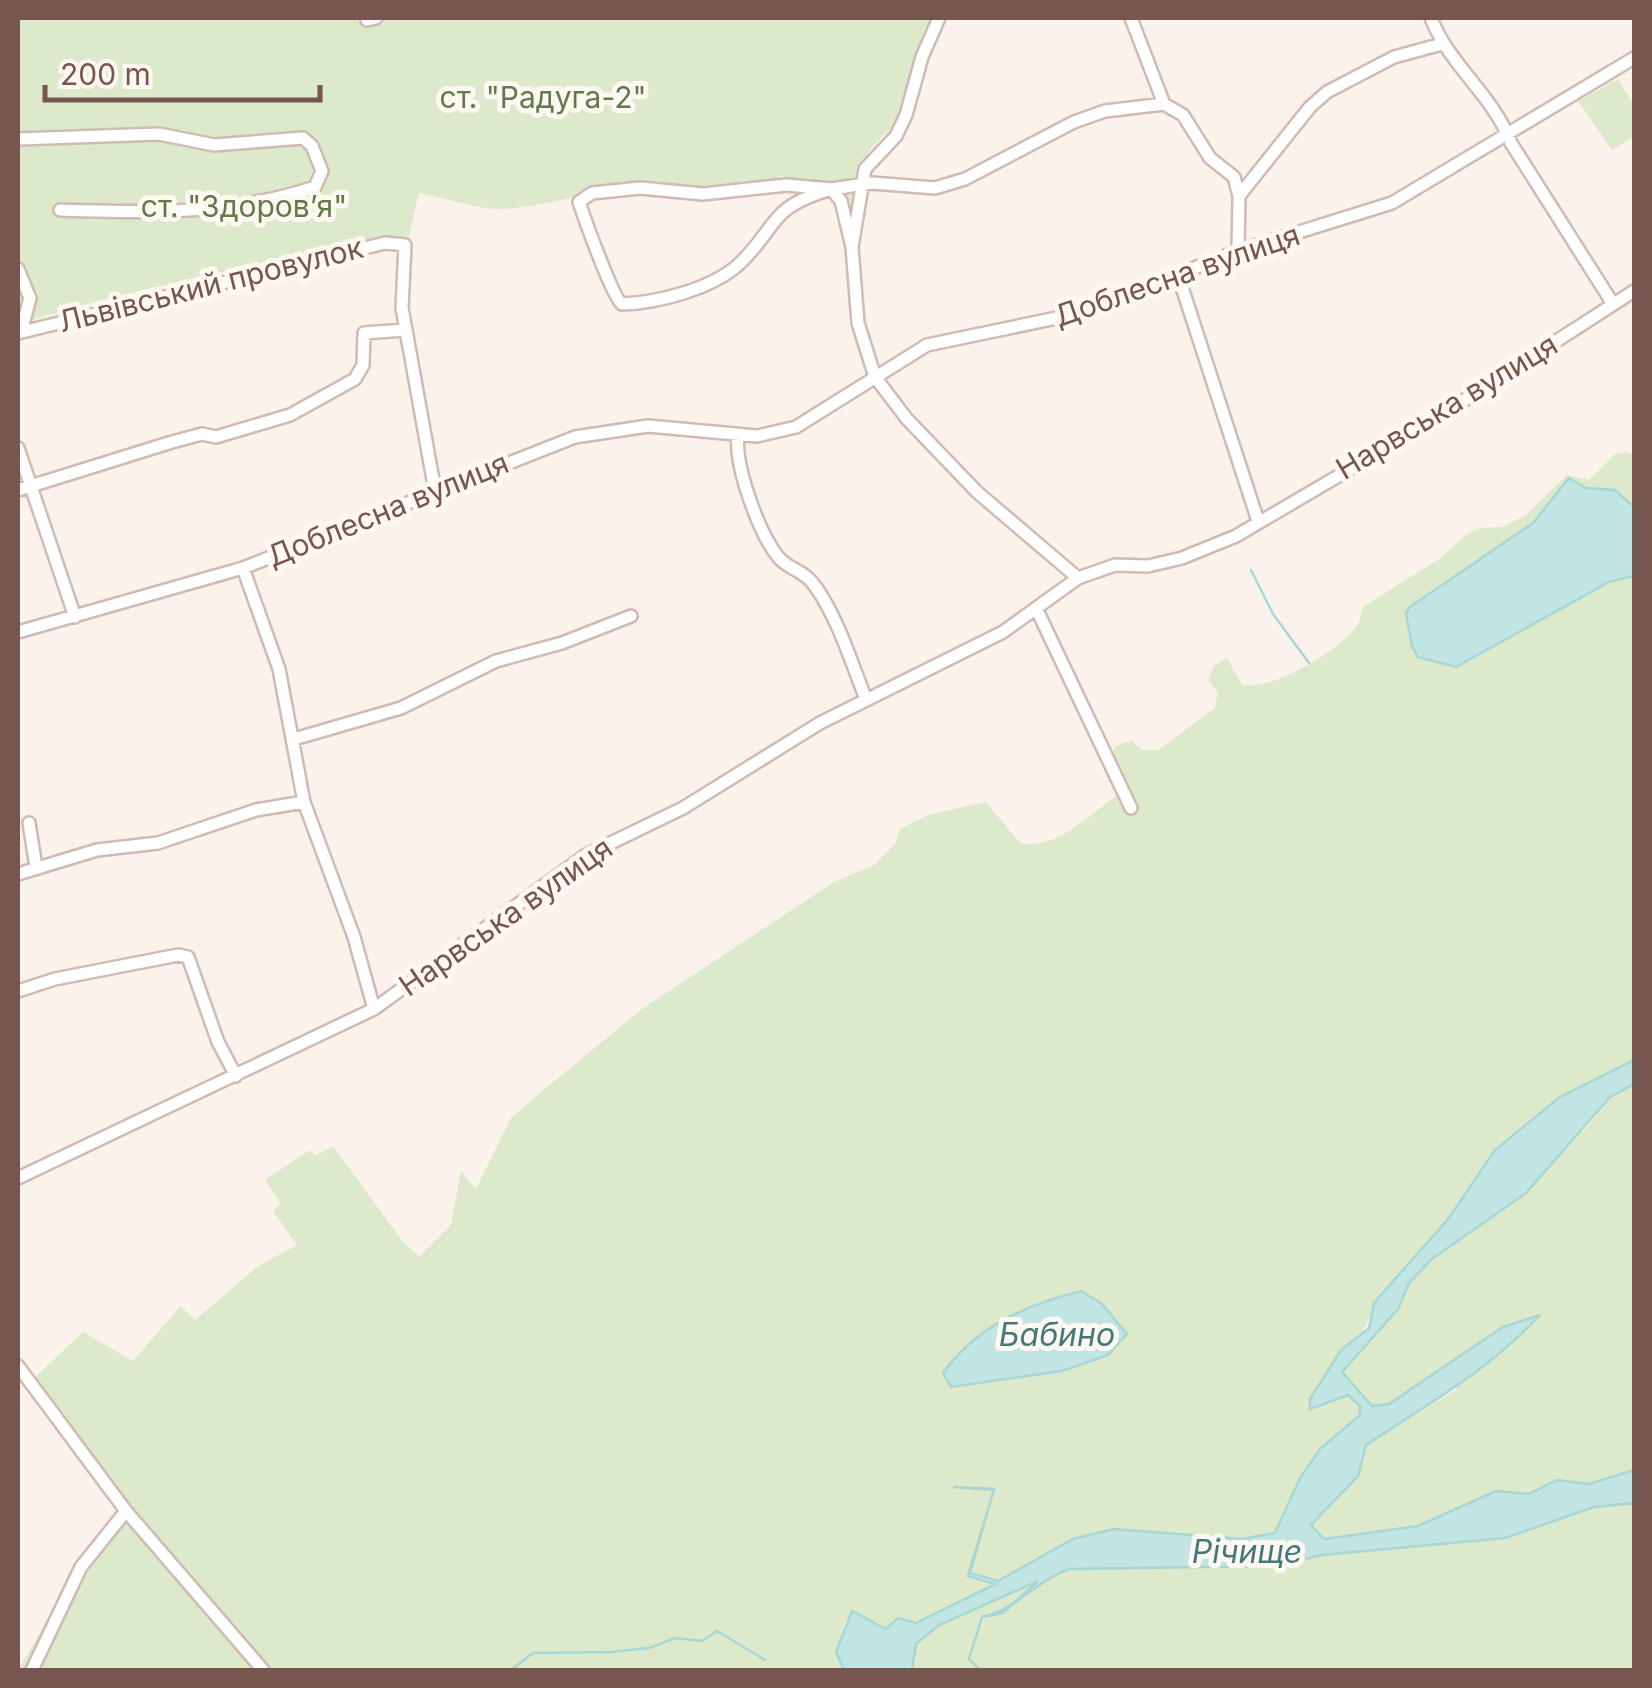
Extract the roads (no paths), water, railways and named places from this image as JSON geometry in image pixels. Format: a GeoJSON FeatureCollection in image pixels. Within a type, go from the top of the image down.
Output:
{"type":"FeatureCollection","features":[{"type":"Feature","properties":{"kind":"street"},"geometry":{"type":"LineString","coordinates":[[852,247],[868,160],[896,136],[932,26],[939,18]]}},
{"type":"Feature","properties":{"kind":"street"},"geometry":{"type":"LineString","coordinates":[[1131,18],[1164,104]]}},
{"type":"Feature","properties":{"kind":"street"},"geometry":{"type":"LineString","coordinates":[[1431,18],[1442,44],[1500,114],[1506,131],[1614,304]]}},
{"type":"Feature","properties":{"kind":"street"},"geometry":{"type":"LineString","coordinates":[[1239,196],[1290,128],[1327,92],[1394,58],[1442,44]]}},
{"type":"Feature","properties":{"kind":"street","name":"Доблесна вулиця"},"geometry":{"type":"LineString","coordinates":[[18,632],[243,568],[550,445],[612,429],[682,426],[738,434],[796,428],[927,345],[1076,314],[1238,251],[1392,203],[1506,131],[1634,58]]}},
{"type":"Feature","properties":{"kind":"street"},"geometry":{"type":"LineString","coordinates":[[1078,578],[976,492],[907,420],[875,376],[858,323],[852,247],[841,200],[831,189],[786,185],[703,194],[640,188],[592,192],[579,202],[614,298],[628,304],[688,290],[735,268],[782,209],[831,189],[864,184],[921,190],[946,186],[1074,122],[1105,111],[1164,104],[1183,115],[1210,158],[1234,178],[1239,196],[1238,251]]}},
{"type":"Feature","properties":{"kind":"street"},"geometry":{"type":"LineString","coordinates":[[18,139],[159,134],[214,145],[302,138],[312,146],[322,172],[314,187],[240,206],[205,211],[60,210]]}},
{"type":"Feature","properties":{"kind":"street","name":"Львівський провулок"},"geometry":{"type":"LineString","coordinates":[[19,332],[384,243],[405,246],[405,330]]}},
{"type":"Feature","properties":{"kind":"street"},"geometry":{"type":"LineString","coordinates":[[18,269],[30,298],[19,332]]}},
{"type":"Feature","properties":{"kind":"street"},"geometry":{"type":"LineString","coordinates":[[1178,275],[1258,521]]}},
{"type":"Feature","properties":{"kind":"street","name":"Нарвська вулиця"},"geometry":{"type":"LineString","coordinates":[[18,1178],[374,1009],[586,855],[683,808],[866,699],[1037,610],[1078,578],[1115,565],[1148,566],[1182,558],[1236,536],[1437,418],[1634,291]]}},
{"type":"Feature","properties":{"kind":"street"},"geometry":{"type":"LineString","coordinates":[[24,488],[172,442],[202,434],[216,438],[290,415],[355,379],[363,365],[364,333],[405,330],[435,491]]}},
{"type":"Feature","properties":{"kind":"street"},"geometry":{"type":"LineString","coordinates":[[738,434],[739,470],[772,546],[784,562],[801,570],[817,588],[866,699]]}},
{"type":"Feature","properties":{"kind":"street"},"geometry":{"type":"LineString","coordinates":[[18,448],[24,488],[75,617]]}},
{"type":"Feature","properties":{"kind":"street"},"geometry":{"type":"LineString","coordinates":[[243,568],[279,669],[304,802],[354,937],[374,1009]]}},
{"type":"Feature","properties":{"kind":"street"},"geometry":{"type":"LineString","coordinates":[[1037,610],[1132,808]]}},
{"type":"Feature","properties":{"kind":"street"},"geometry":{"type":"LineString","coordinates":[[294,739],[401,708],[496,661],[562,643],[631,616]]}},
{"type":"Feature","properties":{"kind":"street"},"geometry":{"type":"LineString","coordinates":[[18,874],[97,850],[158,843],[256,810],[304,802]]}},
{"type":"Feature","properties":{"kind":"street"},"geometry":{"type":"LineString","coordinates":[[28,822],[36,868]]}},
{"type":"Feature","properties":{"kind":"street"},"geometry":{"type":"LineString","coordinates":[[18,991],[55,978],[178,955],[188,958],[236,1076]]}},
{"type":"Feature","properties":{"kind":"street"},"geometry":{"type":"LineString","coordinates":[[18,1366],[126,1512],[263,1670]]}},
{"type":"Feature","properties":{"kind":"street"},"geometry":{"type":"LineString","coordinates":[[32,1670],[80,1567],[126,1512]]}},
{"type":"Feature","properties":{"kind":"water"},"geometry":{"type":"Polygon","coordinates":[[[1569,478],[1586,488],[1615,490],[1634,507],[1634,576],[1609,582],[1456,667],[1418,657],[1406,613],[1410,607],[1533,523],[1569,478]]]}},
{"type":"Feature","properties":{"kind":"water","name":"Річище"},"geometry":{"type":"Polygon","coordinates":[[[1634,1060],[1634,1084],[1610,1097],[1526,1193],[1432,1259],[1409,1283],[1398,1309],[1342,1372],[1372,1406],[1389,1404],[1503,1327],[1540,1315],[1478,1370],[1366,1445],[1358,1476],[1311,1525],[1324,1539],[1418,1526],[1496,1491],[1529,1494],[1557,1480],[1589,1484],[1634,1470],[1634,1503],[1594,1507],[1505,1538],[1322,1555],[1275,1566],[1069,1569],[1014,1603],[1038,1581],[939,1625],[916,1644],[912,1670],[844,1670],[836,1652],[852,1611],[886,1629],[898,1618],[916,1623],[995,1584],[968,1576],[989,1507],[970,1573],[998,1581],[1073,1539],[1114,1529],[1242,1539],[1275,1533],[1300,1478],[1320,1449],[1360,1415],[1360,1406],[1348,1395],[1310,1409],[1310,1399],[1341,1350],[1369,1328],[1374,1303],[1449,1218],[1495,1150],[1560,1097],[1634,1060]]]}},
{"type":"Feature","properties":{"kind":"water","name":"Бабино"},"geometry":{"type":"Polygon","coordinates":[[[1081,1291],[1102,1304],[1127,1334],[1108,1355],[1062,1371],[951,1387],[943,1373],[987,1330],[1041,1303],[1081,1291]]]}},
{"type":"Feature","properties":{"kind":"water"},"geometry":{"type":"Polygon","coordinates":[[[1014,1603],[1003,1613],[982,1617],[994,1613],[1014,1603]]]}},
{"type":"Feature","properties":{"kind":"waterway"},"geometry":{"type":"LineString","coordinates":[[1251,570],[1273,614],[1309,663]]}},
{"type":"Feature","properties":{"kind":"waterway"},"geometry":{"type":"LineString","coordinates":[[511,1670],[533,1653],[649,1648],[675,1638],[702,1641],[717,1631],[765,1660]]}},
{"type":"Feature","properties":{"kind":"park label","name":"ст. \"Радуга-2\""},"geometry":{"type":"Point","coordinates":[543,98]}},
{"type":"Feature","properties":{"kind":"park label","name":"ст. \"Здоров’я\""},"geometry":{"type":"Point","coordinates":[244,207]}}]}
